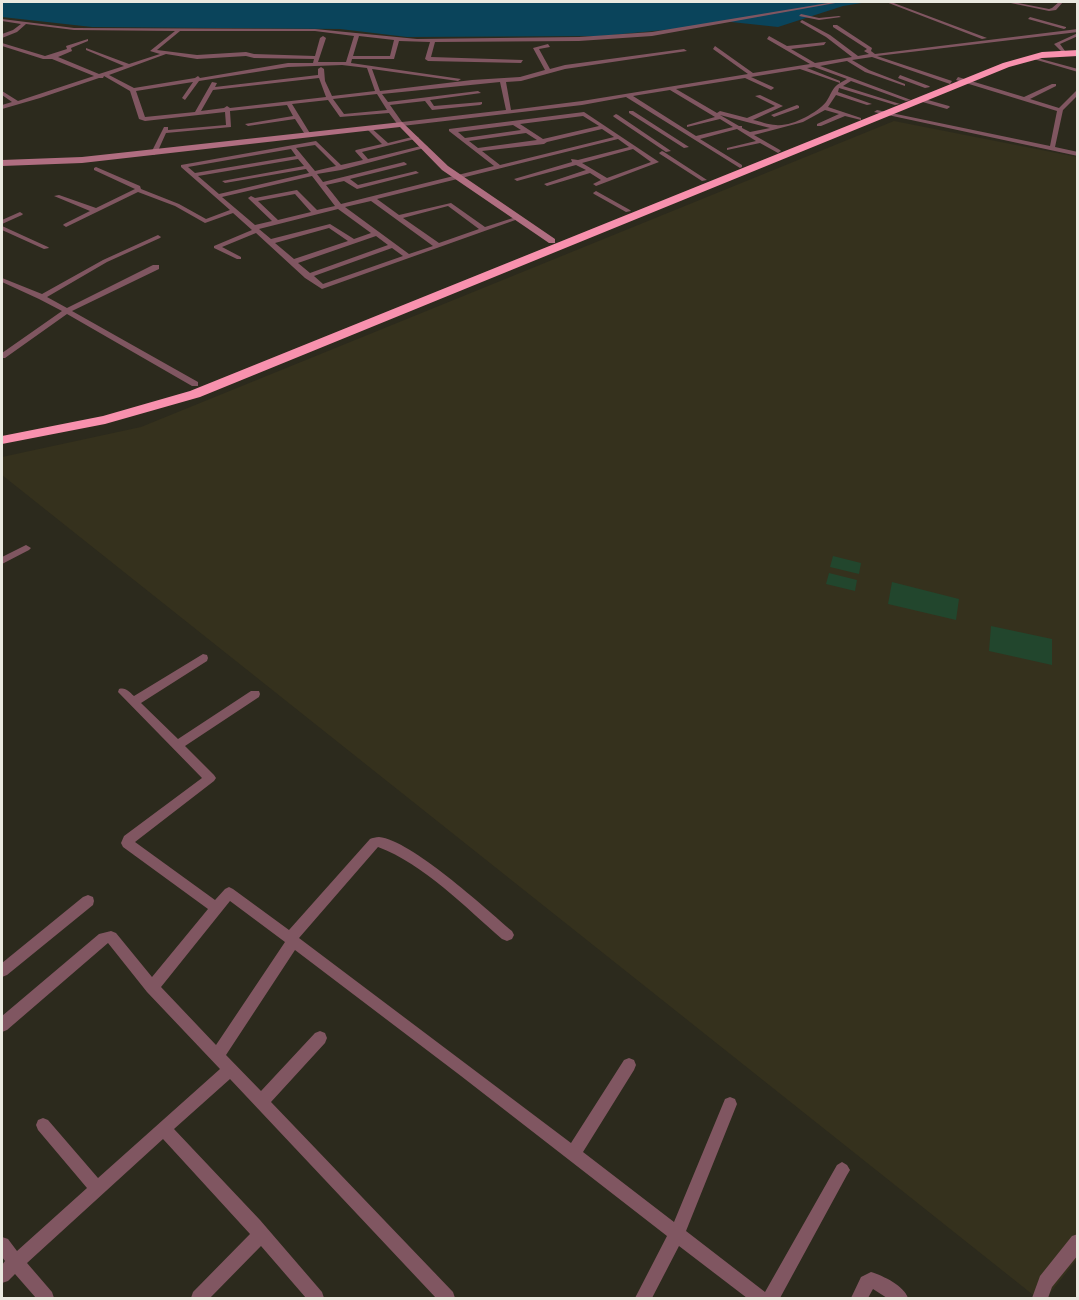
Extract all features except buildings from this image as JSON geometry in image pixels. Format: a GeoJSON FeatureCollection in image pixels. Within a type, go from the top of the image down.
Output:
{"type":"FeatureCollection","features":[{"type":"Feature","properties":{"kind":"highway"},"geometry":{"type":"LineString","coordinates":[[2,440],[105,420],[195,394],[876,110],[903,102],[1026,54],[1063,50],[1077,51]]}},
{"type":"Feature","properties":{"kind":"highway"},"geometry":{"type":"LineString","coordinates":[[2,432],[103,413],[150,400],[284,350],[859,119],[876,110],[921,100],[958,81],[1032,57],[1077,51]]}},
{"type":"Feature","properties":{"kind":"street"},"geometry":{"type":"LineString","coordinates":[[2,20],[74,29],[315,30],[397,40],[599,38],[652,34],[838,2]]}},
{"type":"Feature","properties":{"kind":"street"},"geometry":{"type":"LineString","coordinates":[[888,2],[987,39]]}},
{"type":"Feature","properties":{"kind":"street"},"geometry":{"type":"LineString","coordinates":[[1008,2],[1049,10],[1054,9],[1061,2]]}},
{"type":"Feature","properties":{"kind":"street"},"geometry":{"type":"LineString","coordinates":[[792,11],[815,19],[838,17]]}},
{"type":"Feature","properties":{"kind":"street"},"geometry":{"type":"LineString","coordinates":[[1030,18],[1077,32]]}},
{"type":"Feature","properties":{"kind":"street"},"geometry":{"type":"LineString","coordinates":[[802,21],[824,33],[858,59]]}},
{"type":"Feature","properties":{"kind":"street"},"geometry":{"type":"LineString","coordinates":[[2,36],[17,30],[25,23]]}},
{"type":"Feature","properties":{"kind":"street"},"geometry":{"type":"LineString","coordinates":[[835,26],[870,49],[867,51],[872,58],[933,83]]}},
{"type":"Feature","properties":{"kind":"street"},"geometry":{"type":"LineString","coordinates":[[2,163],[60,161],[154,153],[509,112],[628,96],[798,67],[872,58],[987,39],[1070,30]]}},
{"type":"Feature","properties":{"kind":"street"},"geometry":{"type":"LineString","coordinates":[[178,31],[153,50],[197,57],[227,55],[316,60],[323,63],[392,58],[397,40]]}},
{"type":"Feature","properties":{"kind":"street"},"geometry":{"type":"LineString","coordinates":[[1063,50],[1057,44],[1077,32]]}},
{"type":"Feature","properties":{"kind":"street"},"geometry":{"type":"LineString","coordinates":[[348,61],[357,35]]}},
{"type":"Feature","properties":{"kind":"street"},"geometry":{"type":"LineString","coordinates":[[316,60],[323,38]]}},
{"type":"Feature","properties":{"kind":"street"},"geometry":{"type":"LineString","coordinates":[[548,70],[539,57],[536,47],[579,45],[599,38]]}},
{"type":"Feature","properties":{"kind":"street"},"geometry":{"type":"LineString","coordinates":[[768,38],[815,65],[888,92],[903,102]]}},
{"type":"Feature","properties":{"kind":"street"},"geometry":{"type":"LineString","coordinates":[[2,44],[45,58],[71,50],[68,48],[86,40]]}},
{"type":"Feature","properties":{"kind":"street"},"geometry":{"type":"LineString","coordinates":[[435,41],[428,59],[521,62]]}},
{"type":"Feature","properties":{"kind":"street"},"geometry":{"type":"LineString","coordinates":[[786,48],[824,43]]}},
{"type":"Feature","properties":{"kind":"street"},"geometry":{"type":"LineString","coordinates":[[715,48],[752,75]]}},
{"type":"Feature","properties":{"kind":"street"},"geometry":{"type":"LineString","coordinates":[[88,49],[129,66]]}},
{"type":"Feature","properties":{"kind":"street"},"geometry":{"type":"LineString","coordinates":[[133,90],[142,118],[474,82],[521,80],[548,70],[684,51]]}},
{"type":"Feature","properties":{"kind":"street"},"geometry":{"type":"LineString","coordinates":[[2,107],[104,76],[166,53]]}},
{"type":"Feature","properties":{"kind":"street"},"geometry":{"type":"LineString","coordinates":[[227,55],[233,73]]}},
{"type":"Feature","properties":{"kind":"street"},"geometry":{"type":"LineString","coordinates":[[53,57],[104,76],[133,90],[316,60]]}},
{"type":"Feature","properties":{"kind":"street"},"geometry":{"type":"LineString","coordinates":[[1032,57],[1077,71]]}},
{"type":"Feature","properties":{"kind":"street"},"geometry":{"type":"LineString","coordinates":[[872,58],[1060,110]]}},
{"type":"Feature","properties":{"kind":"street"},"geometry":{"type":"LineString","coordinates":[[348,61],[369,67],[474,82]]}},
{"type":"Feature","properties":{"kind":"street"},"geometry":{"type":"LineString","coordinates":[[498,61],[509,112]]}},
{"type":"Feature","properties":{"kind":"street"},"geometry":{"type":"LineString","coordinates":[[849,61],[867,71],[903,85]]}},
{"type":"Feature","properties":{"kind":"street"},"geometry":{"type":"LineString","coordinates":[[323,63],[320,76],[330,98],[343,117],[391,111]]}},
{"type":"Feature","properties":{"kind":"street"},"geometry":{"type":"LineString","coordinates":[[369,67],[378,92],[391,111],[445,168],[552,241]]}},
{"type":"Feature","properties":{"kind":"street"},"geometry":{"type":"LineString","coordinates":[[798,67],[839,87],[876,110],[1077,154]]}},
{"type":"Feature","properties":{"kind":"street"},"geometry":{"type":"LineString","coordinates":[[897,70],[905,67]]}},
{"type":"Feature","properties":{"kind":"street"},"geometry":{"type":"LineString","coordinates":[[829,109],[839,87],[867,71]]}},
{"type":"Feature","properties":{"kind":"street"},"geometry":{"type":"LineString","coordinates":[[528,76],[570,73]]}},
{"type":"Feature","properties":{"kind":"street"},"geometry":{"type":"LineString","coordinates":[[891,80],[907,74]]}},
{"type":"Feature","properties":{"kind":"street"},"geometry":{"type":"LineString","coordinates":[[198,112],[219,75]]}},
{"type":"Feature","properties":{"kind":"street"},"geometry":{"type":"LineString","coordinates":[[888,92],[927,75]]}},
{"type":"Feature","properties":{"kind":"street"},"geometry":{"type":"LineString","coordinates":[[211,89],[320,76]]}},
{"type":"Feature","properties":{"kind":"street"},"geometry":{"type":"LineString","coordinates":[[745,76],[771,88]]}},
{"type":"Feature","properties":{"kind":"street"},"geometry":{"type":"LineString","coordinates":[[900,77],[927,87]]}},
{"type":"Feature","properties":{"kind":"street"},"geometry":{"type":"LineString","coordinates":[[185,98],[198,78]]}},
{"type":"Feature","properties":{"kind":"street"},"geometry":{"type":"LineString","coordinates":[[285,80],[289,87],[323,83]]}},
{"type":"Feature","properties":{"kind":"street"},"geometry":{"type":"LineString","coordinates":[[474,82],[482,115]]}},
{"type":"Feature","properties":{"kind":"street"},"geometry":{"type":"LineString","coordinates":[[1023,100],[1054,85]]}},
{"type":"Feature","properties":{"kind":"street"},"geometry":{"type":"LineString","coordinates":[[839,87],[903,102]]}},
{"type":"Feature","properties":{"kind":"street"},"geometry":{"type":"LineString","coordinates":[[672,89],[778,151]]}},
{"type":"Feature","properties":{"kind":"street"},"geometry":{"type":"LineString","coordinates":[[1052,149],[1060,110],[1077,91]]}},
{"type":"Feature","properties":{"kind":"street"},"geometry":{"type":"LineString","coordinates":[[2,93],[17,103]]}},
{"type":"Feature","properties":{"kind":"street"},"geometry":{"type":"LineString","coordinates":[[386,104],[478,93]]}},
{"type":"Feature","properties":{"kind":"street"},"geometry":{"type":"LineString","coordinates":[[628,96],[671,122],[688,129],[696,138],[740,166]]}},
{"type":"Feature","properties":{"kind":"street"},"geometry":{"type":"LineString","coordinates":[[747,120],[780,106],[758,96]]}},
{"type":"Feature","properties":{"kind":"street"},"geometry":{"type":"LineString","coordinates":[[426,99],[431,108],[480,103]]}},
{"type":"Feature","properties":{"kind":"street"},"geometry":{"type":"LineString","coordinates":[[847,103],[855,99]]}},
{"type":"Feature","properties":{"kind":"street"},"geometry":{"type":"LineString","coordinates":[[597,100],[604,105]]}},
{"type":"Feature","properties":{"kind":"street"},"geometry":{"type":"LineString","coordinates":[[921,100],[947,107]]}},
{"type":"Feature","properties":{"kind":"street"},"geometry":{"type":"LineString","coordinates":[[288,102],[308,135]]}},
{"type":"Feature","properties":{"kind":"street"},"geometry":{"type":"LineString","coordinates":[[750,134],[805,120],[840,106]]}},
{"type":"Feature","properties":{"kind":"street"},"geometry":{"type":"LineString","coordinates":[[696,138],[756,122],[797,107]]}},
{"type":"Feature","properties":{"kind":"street"},"geometry":{"type":"LineString","coordinates":[[163,132],[229,126],[227,108]]}},
{"type":"Feature","properties":{"kind":"street"},"geometry":{"type":"LineString","coordinates":[[829,109],[859,119]]}},
{"type":"Feature","properties":{"kind":"street"},"geometry":{"type":"LineString","coordinates":[[611,110],[704,180]]}},
{"type":"Feature","properties":{"kind":"street"},"geometry":{"type":"LineString","coordinates":[[711,111],[775,127]]}},
{"type":"Feature","properties":{"kind":"street"},"geometry":{"type":"LineString","coordinates":[[631,112],[686,147]]}},
{"type":"Feature","properties":{"kind":"street"},"geometry":{"type":"LineString","coordinates":[[619,117],[639,117],[656,113]]}},
{"type":"Feature","properties":{"kind":"street"},"geometry":{"type":"LineString","coordinates":[[453,131],[582,114],[656,162],[596,184]]}},
{"type":"Feature","properties":{"kind":"street"},"geometry":{"type":"LineString","coordinates":[[819,125],[845,114]]}},
{"type":"Feature","properties":{"kind":"street"},"geometry":{"type":"LineString","coordinates":[[154,153],[163,132],[174,115]]}},
{"type":"Feature","properties":{"kind":"street"},"geometry":{"type":"LineString","coordinates":[[248,124],[297,117]]}},
{"type":"Feature","properties":{"kind":"street"},"geometry":{"type":"LineString","coordinates":[[652,141],[670,137],[720,117]]}},
{"type":"Feature","properties":{"kind":"street"},"geometry":{"type":"LineString","coordinates":[[439,120],[499,167]]}},
{"type":"Feature","properties":{"kind":"street"},"geometry":{"type":"LineString","coordinates":[[637,131],[671,122]]}},
{"type":"Feature","properties":{"kind":"street"},"geometry":{"type":"LineString","coordinates":[[514,123],[606,180]]}},
{"type":"Feature","properties":{"kind":"street"},"geometry":{"type":"LineString","coordinates":[[477,150],[542,141],[603,127]]}},
{"type":"Feature","properties":{"kind":"street"},"geometry":{"type":"LineString","coordinates":[[369,128],[386,144]]}},
{"type":"Feature","properties":{"kind":"street"},"geometry":{"type":"LineString","coordinates":[[464,140],[527,131]]}},
{"type":"Feature","properties":{"kind":"street"},"geometry":{"type":"LineString","coordinates":[[239,258],[216,247],[254,229],[277,222],[619,137]]}},
{"type":"Feature","properties":{"kind":"street"},"geometry":{"type":"LineString","coordinates":[[367,161],[358,151],[416,138]]}},
{"type":"Feature","properties":{"kind":"street"},"geometry":{"type":"LineString","coordinates":[[729,149],[761,141]]}},
{"type":"Feature","properties":{"kind":"street"},"geometry":{"type":"LineString","coordinates":[[648,156],[704,142]]}},
{"type":"Feature","properties":{"kind":"street"},"geometry":{"type":"LineString","coordinates":[[341,168],[318,143],[183,166],[308,276],[325,287],[518,218]]}},
{"type":"Feature","properties":{"kind":"street"},"geometry":{"type":"LineString","coordinates":[[292,147],[340,207],[408,257]]}},
{"type":"Feature","properties":{"kind":"street"},"geometry":{"type":"LineString","coordinates":[[218,196],[425,147]]}},
{"type":"Feature","properties":{"kind":"street"},"geometry":{"type":"LineString","coordinates":[[517,179],[634,147]]}},
{"type":"Feature","properties":{"kind":"street"},"geometry":{"type":"LineString","coordinates":[[393,155],[430,185]]}},
{"type":"Feature","properties":{"kind":"street"},"geometry":{"type":"LineString","coordinates":[[194,175],[300,157]]}},
{"type":"Feature","properties":{"kind":"street"},"geometry":{"type":"LineString","coordinates":[[323,184],[404,164]]}},
{"type":"Feature","properties":{"kind":"street"},"geometry":{"type":"LineString","coordinates":[[225,181],[308,167]]}},
{"type":"Feature","properties":{"kind":"street"},"geometry":{"type":"LineString","coordinates":[[96,170],[177,205],[205,221],[234,211]]}},
{"type":"Feature","properties":{"kind":"street"},"geometry":{"type":"LineString","coordinates":[[547,184],[590,171]]}},
{"type":"Feature","properties":{"kind":"street"},"geometry":{"type":"LineString","coordinates":[[346,178],[357,187],[416,173]]}},
{"type":"Feature","properties":{"kind":"street"},"geometry":{"type":"LineString","coordinates":[[66,225],[138,190]]}},
{"type":"Feature","properties":{"kind":"street"},"geometry":{"type":"LineString","coordinates":[[243,190],[277,222]]}},
{"type":"Feature","properties":{"kind":"street"},"geometry":{"type":"LineString","coordinates":[[253,200],[297,192],[316,213]]}},
{"type":"Feature","properties":{"kind":"street"},"geometry":{"type":"LineString","coordinates":[[596,193],[628,211]]}},
{"type":"Feature","properties":{"kind":"street"},"geometry":{"type":"LineString","coordinates":[[57,196],[95,210]]}},
{"type":"Feature","properties":{"kind":"street"},"geometry":{"type":"LineString","coordinates":[[373,199],[438,246]]}},
{"type":"Feature","properties":{"kind":"street"},"geometry":{"type":"LineString","coordinates":[[398,218],[449,204],[484,230]]}},
{"type":"Feature","properties":{"kind":"street"},"geometry":{"type":"LineString","coordinates":[[2,222],[20,213]]}},
{"type":"Feature","properties":{"kind":"street"},"geometry":{"type":"LineString","coordinates":[[269,242],[330,226],[352,242]]}},
{"type":"Feature","properties":{"kind":"street"},"geometry":{"type":"LineString","coordinates":[[2,228],[46,248]]}},
{"type":"Feature","properties":{"kind":"street"},"geometry":{"type":"LineString","coordinates":[[293,262],[376,234]]}},
{"type":"Feature","properties":{"kind":"street"},"geometry":{"type":"LineString","coordinates":[[42,297],[105,261],[158,237]]}},
{"type":"Feature","properties":{"kind":"street"},"geometry":{"type":"LineString","coordinates":[[308,276],[392,246]]}},
{"type":"Feature","properties":{"kind":"street"},"geometry":{"type":"LineString","coordinates":[[2,356],[67,311],[156,267]]}},
{"type":"Feature","properties":{"kind":"street"},"geometry":{"type":"LineString","coordinates":[[2,280],[42,297],[195,384]]}},
{"type":"Feature","properties":{"kind":"street"},"geometry":{"type":"LineString","coordinates":[[2,561],[26,548]]}},
{"type":"Feature","properties":{"kind":"street"},"geometry":{"type":"LineString","coordinates":[[134,702],[203,658]]}},
{"type":"Feature","properties":{"kind":"street"},"geometry":{"type":"LineString","coordinates":[[123,692],[210,777],[126,842],[216,908]]}},
{"type":"Feature","properties":{"kind":"street"},"geometry":{"type":"LineString","coordinates":[[178,746],[255,694]]}},
{"type":"Feature","properties":{"kind":"street"},"geometry":{"type":"LineString","coordinates":[[217,1056],[292,940],[374,843],[378,842],[403,854],[449,886],[507,935]]}},
{"type":"Feature","properties":{"kind":"street"},"geometry":{"type":"LineString","coordinates":[[152,987],[229,893],[760,1299]]}},
{"type":"Feature","properties":{"kind":"street"},"geometry":{"type":"LineString","coordinates":[[2,971],[88,901]]}},
{"type":"Feature","properties":{"kind":"street"},"geometry":{"type":"LineString","coordinates":[[2,1025],[108,936],[111,937],[152,987],[447,1299]]}},
{"type":"Feature","properties":{"kind":"street"},"geometry":{"type":"LineString","coordinates":[[261,1102],[320,1038]]}},
{"type":"Feature","properties":{"kind":"street"},"geometry":{"type":"LineString","coordinates":[[573,1154],[629,1065]]}},
{"type":"Feature","properties":{"kind":"street"},"geometry":{"type":"LineString","coordinates":[[2,1275],[230,1070]]}},
{"type":"Feature","properties":{"kind":"street"},"geometry":{"type":"LineString","coordinates":[[643,1299],[677,1234],[730,1104]]}},
{"type":"Feature","properties":{"kind":"street"},"geometry":{"type":"LineString","coordinates":[[43,1125],[98,1189]]}},
{"type":"Feature","properties":{"kind":"street"},"geometry":{"type":"LineString","coordinates":[[164,1129],[261,1234],[316,1299]]}},
{"type":"Feature","properties":{"kind":"street"},"geometry":{"type":"LineString","coordinates":[[771,1299],[842,1170]]}},
{"type":"Feature","properties":{"kind":"street"},"geometry":{"type":"LineString","coordinates":[[199,1299],[261,1234]]}},
{"type":"Feature","properties":{"kind":"street"},"geometry":{"type":"LineString","coordinates":[[1040,1299],[1046,1282],[1077,1242]]}},
{"type":"Feature","properties":{"kind":"street"},"geometry":{"type":"LineString","coordinates":[[2,1245],[46,1299]]}},
{"type":"Feature","properties":{"kind":"street"},"geometry":{"type":"LineString","coordinates":[[859,1299],[867,1282],[871,1280],[878,1282],[900,1299]]}},
{"type":"Feature","properties":{"kind":"shaded area"},"geometry":{"type":"Polygon","coordinates":[[[894,121],[1077,157],[1078,1258],[1046,1298],[1037,1298],[2,475],[2,457],[141,427],[894,121]]]}},
{"type":"Feature","properties":{"kind":"green space"},"geometry":{"type":"Polygon","coordinates":[[[833,556],[861,563],[859,574],[830,567],[833,556]]]}},
{"type":"Feature","properties":{"kind":"green space"},"geometry":{"type":"Polygon","coordinates":[[[829,573],[857,580],[855,591],[826,584],[829,573]]]}},
{"type":"Feature","properties":{"kind":"green space"},"geometry":{"type":"Polygon","coordinates":[[[892,582],[959,599],[956,620],[888,604],[892,582]]]}},
{"type":"Feature","properties":{"kind":"green space"},"geometry":{"type":"Polygon","coordinates":[[[991,626],[1052,639],[1052,665],[989,651],[991,626]]]}},
{"type":"Feature","properties":{"kind":"water"},"geometry":{"type":"Polygon","coordinates":[[[2,2],[868,2],[843,6],[778,27],[722,21],[685,28],[601,36],[407,37],[340,29],[92,27],[2,17],[2,2]]]}}]}
